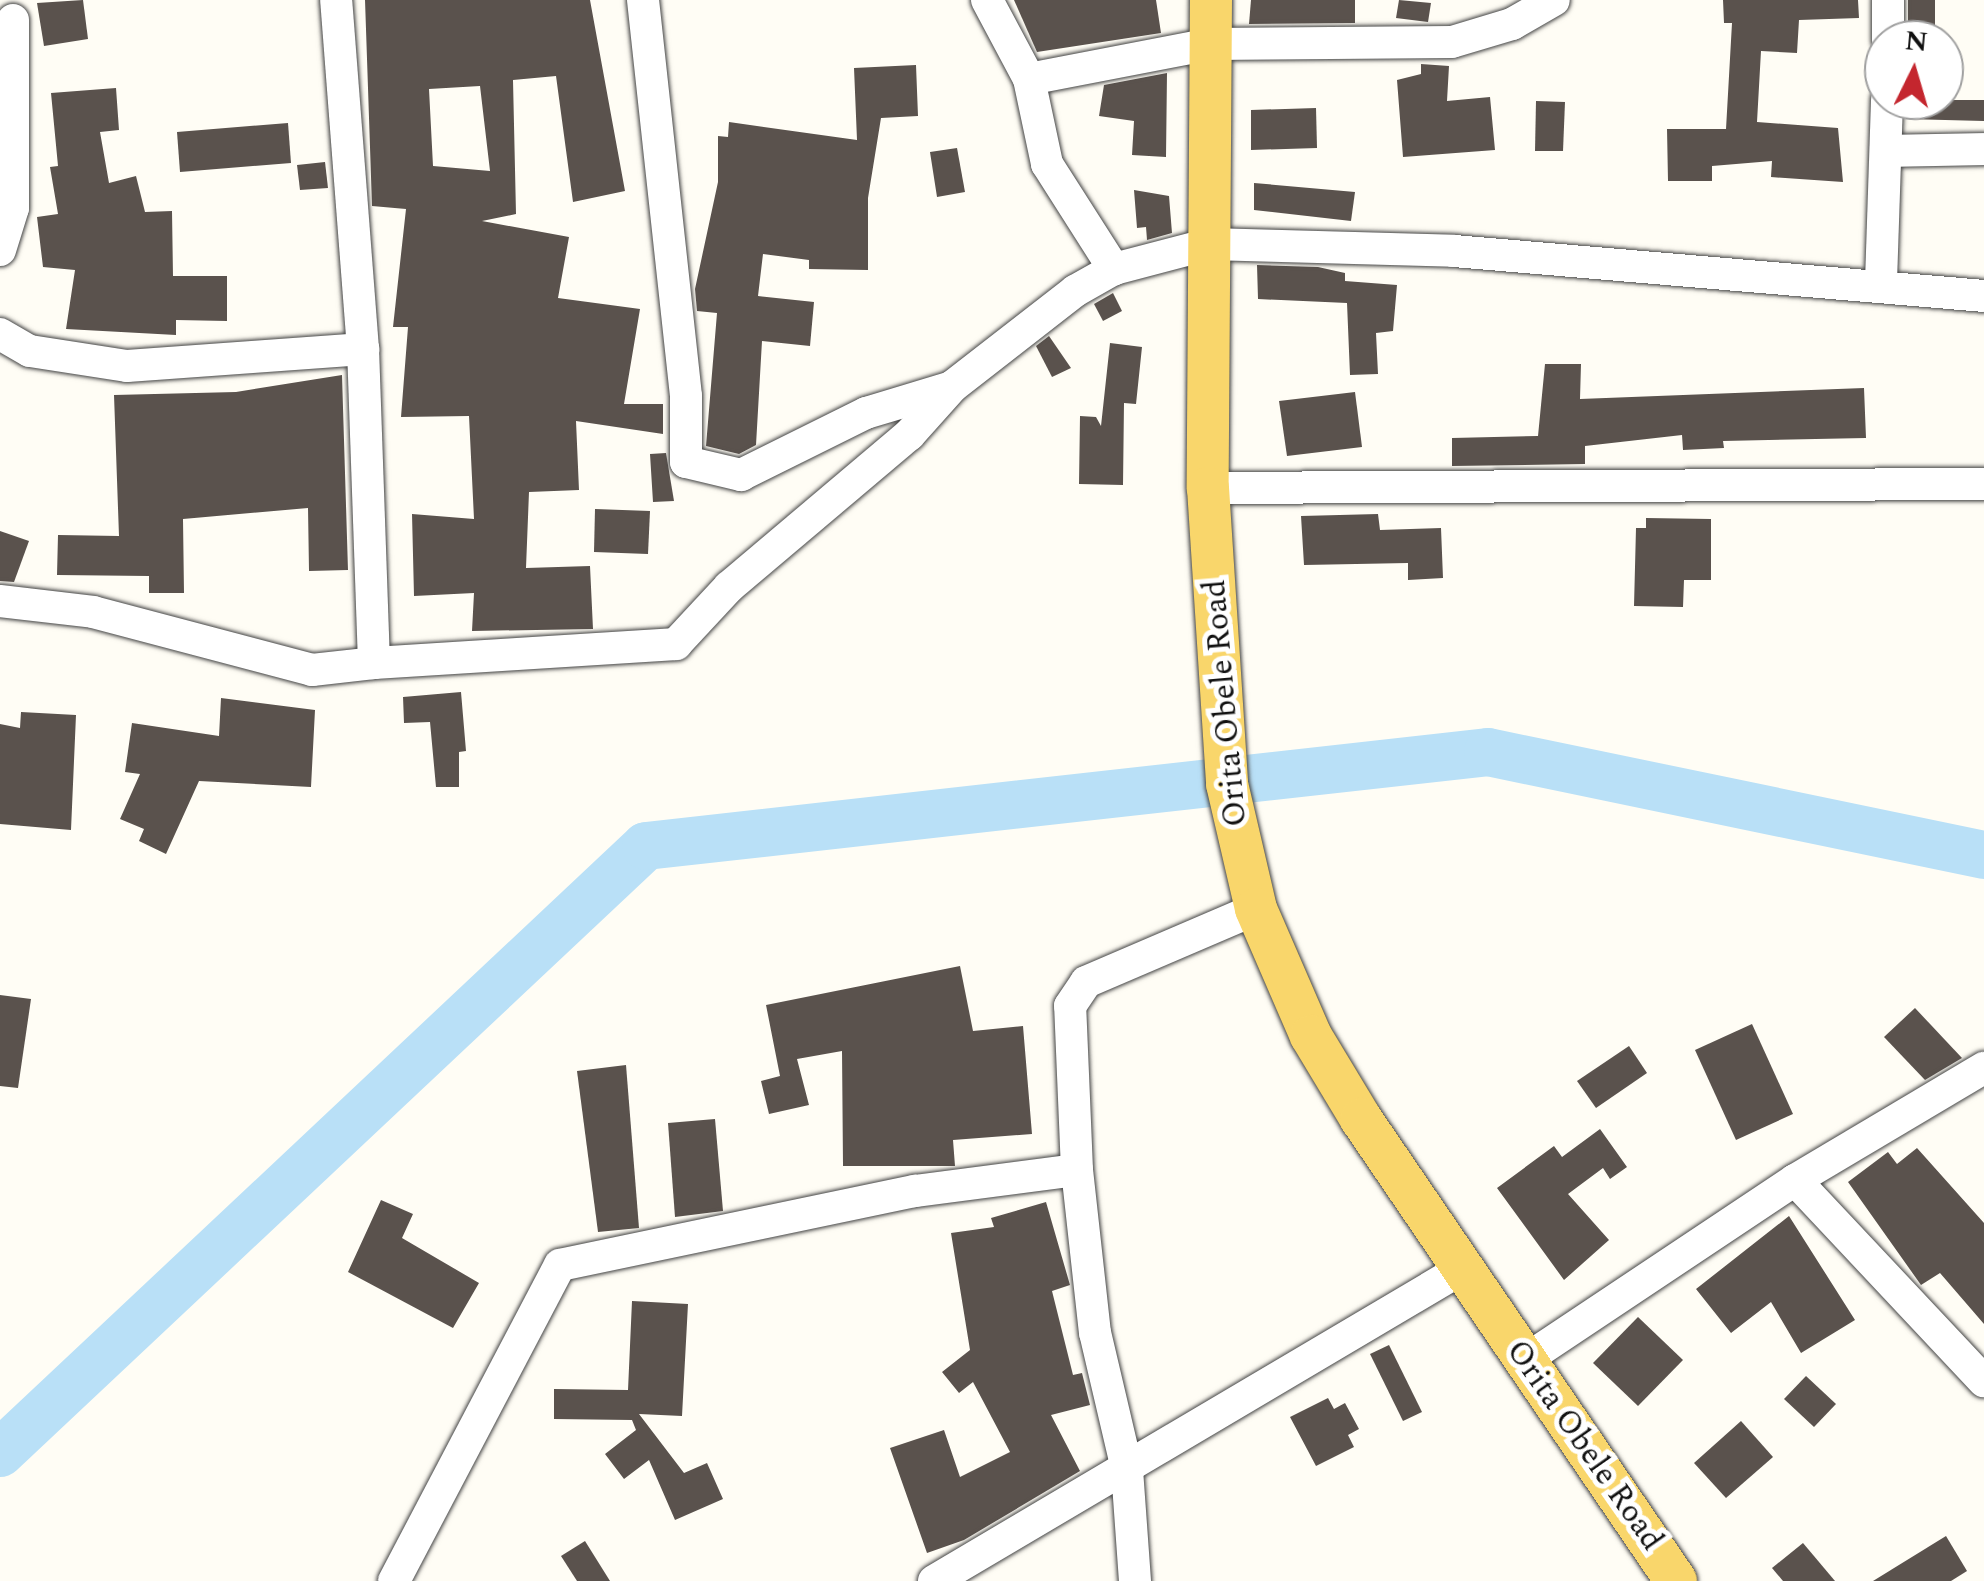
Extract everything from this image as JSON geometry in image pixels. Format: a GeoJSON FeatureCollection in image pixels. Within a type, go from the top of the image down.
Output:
{"type":"FeatureCollection","features":[{"type":"Feature","properties":{"kind":"main road","name":"Orita Obele Road"},"geometry":{"type":"LineString","coordinates":[[1211,0],[1208,488],[1227,784],[1256,909],[1311,1036],[1460,1270],[1676,1581]]}},
{"type":"Feature","properties":{"kind":"street"},"geometry":{"type":"LineString","coordinates":[[336,0],[363,349],[374,663]]}},
{"type":"Feature","properties":{"kind":"street"},"geometry":{"type":"LineString","coordinates":[[643,0],[686,396],[686,462],[741,475],[866,413],[953,386]]}},
{"type":"Feature","properties":{"kind":"street"},"geometry":{"type":"LineString","coordinates":[[988,0],[1029,79],[1047,164],[1114,270]]}},
{"type":"Feature","properties":{"kind":"street"},"geometry":{"type":"LineString","coordinates":[[1029,79],[1211,44],[1452,42],[1512,24],[1554,0]]}},
{"type":"Feature","properties":{"kind":"street"},"geometry":{"type":"LineString","coordinates":[[0,250],[14,208],[13,20]]}},
{"type":"Feature","properties":{"kind":"street"},"geometry":{"type":"LineString","coordinates":[[1882,282],[1887,120]]}},
{"type":"Feature","properties":{"kind":"street"},"geometry":{"type":"LineString","coordinates":[[1887,151],[1984,150]]}},
{"type":"Feature","properties":{"kind":"street"},"geometry":{"type":"LineString","coordinates":[[0,601],[112,617],[312,670],[676,644],[729,587],[909,435],[953,386],[1114,270],[1209,244],[1454,251],[1882,282],[1984,296]]}},
{"type":"Feature","properties":{"kind":"street"},"geometry":{"type":"LineString","coordinates":[[0,334],[30,351],[126,366],[363,349]]}},
{"type":"Feature","properties":{"kind":"street"},"geometry":{"type":"LineString","coordinates":[[1208,488],[1984,484]]}},
{"type":"Feature","properties":{"kind":"street"},"geometry":{"type":"LineString","coordinates":[[1136,1581],[1127,1469],[1096,1334],[1077,1170],[1070,1006],[1078,991],[1256,909]]}},
{"type":"Feature","properties":{"kind":"street"},"geometry":{"type":"LineString","coordinates":[[1525,1360],[1796,1180],[1984,1068]]}},
{"type":"Feature","properties":{"kind":"street"},"geometry":{"type":"LineString","coordinates":[[394,1581],[560,1265],[915,1191],[1077,1170]]}},
{"type":"Feature","properties":{"kind":"street"},"geometry":{"type":"LineString","coordinates":[[1796,1180],[1984,1381]]}},
{"type":"Feature","properties":{"kind":"street"},"geometry":{"type":"LineString","coordinates":[[934,1581],[1460,1270]]}},
{"type":"Feature","properties":{"kind":"building"},"geometry":{"type":"Polygon","coordinates":[[[83,0],[88,39],[44,46],[37,3],[83,0]]]}},
{"type":"Feature","properties":{"kind":"building"},"geometry":{"type":"Polygon","coordinates":[[[365,0],[590,0],[625,191],[573,202],[556,76],[513,80],[516,214],[482,221],[569,237],[558,298],[640,309],[624,404],[663,404],[663,434],[576,421],[579,490],[529,492],[526,568],[590,566],[593,629],[472,631],[474,593],[414,596],[412,514],[474,519],[469,416],[401,417],[408,327],[393,327],[406,209],[372,206],[365,0]],[[480,86],[429,89],[433,166],[490,171],[480,86]]]}},
{"type":"Feature","properties":{"kind":"building"},"geometry":{"type":"Polygon","coordinates":[[[1014,0],[1156,0],[1161,33],[1037,52],[1014,0]]]}},
{"type":"Feature","properties":{"kind":"building"},"geometry":{"type":"Polygon","coordinates":[[[1251,0],[1355,0],[1355,23],[1249,24],[1251,0]]]}},
{"type":"Feature","properties":{"kind":"building"},"geometry":{"type":"Polygon","coordinates":[[[1399,0],[1431,3],[1428,22],[1396,18],[1399,0]]]}},
{"type":"Feature","properties":{"kind":"building"},"geometry":{"type":"Polygon","coordinates":[[[1723,0],[1858,0],[1859,18],[1799,20],[1797,53],[1761,51],[1757,122],[1838,128],[1843,182],[1771,177],[1772,161],[1712,166],[1712,181],[1668,181],[1667,129],[1726,129],[1732,23],[1724,23],[1723,0]]]}},
{"type":"Feature","properties":{"kind":"building"},"geometry":{"type":"Polygon","coordinates":[[[1908,0],[1935,0],[1935,20],[1908,20],[1908,0]]]}},
{"type":"Feature","properties":{"kind":"building"},"geometry":{"type":"Polygon","coordinates":[[[1421,64],[1449,66],[1447,101],[1490,97],[1495,150],[1403,157],[1397,80],[1421,74],[1421,64]]]}},
{"type":"Feature","properties":{"kind":"building"},"geometry":{"type":"Polygon","coordinates":[[[916,65],[918,116],[881,118],[868,198],[868,270],[809,269],[809,260],[763,254],[758,296],[814,302],[810,346],[762,341],[756,445],[739,454],[706,446],[717,313],[697,311],[695,289],[718,182],[718,136],[728,137],[729,122],[857,140],[854,68],[916,65]]]}},
{"type":"Feature","properties":{"kind":"building"},"geometry":{"type":"Polygon","coordinates":[[[1167,73],[1166,157],[1132,155],[1134,121],[1099,116],[1104,85],[1167,73]]]}},
{"type":"Feature","properties":{"kind":"building"},"geometry":{"type":"Polygon","coordinates":[[[116,88],[119,130],[100,132],[109,183],[136,176],[145,212],[172,211],[173,276],[227,276],[227,321],[176,320],[176,335],[66,329],[75,270],[43,267],[37,217],[58,214],[50,167],[58,166],[51,93],[116,88]]]}},
{"type":"Feature","properties":{"kind":"building"},"geometry":{"type":"Polygon","coordinates":[[[1964,100],[1984,100],[1984,121],[1945,120],[1964,120],[1964,100]]]}},
{"type":"Feature","properties":{"kind":"building"},"geometry":{"type":"Polygon","coordinates":[[[1536,101],[1565,102],[1563,151],[1535,151],[1536,101]]]}},
{"type":"Feature","properties":{"kind":"building"},"geometry":{"type":"Polygon","coordinates":[[[1316,108],[1317,148],[1251,150],[1251,110],[1316,108]]]}},
{"type":"Feature","properties":{"kind":"building"},"geometry":{"type":"Polygon","coordinates":[[[288,123],[291,163],[180,172],[177,132],[288,123]]]}},
{"type":"Feature","properties":{"kind":"building"},"geometry":{"type":"Polygon","coordinates":[[[957,148],[965,192],[937,197],[930,152],[957,148]]]}},
{"type":"Feature","properties":{"kind":"building"},"geometry":{"type":"Polygon","coordinates":[[[325,162],[328,188],[300,190],[297,165],[325,162]]]}},
{"type":"Feature","properties":{"kind":"building"},"geometry":{"type":"Polygon","coordinates":[[[1254,183],[1355,192],[1351,221],[1254,210],[1254,183]]]}},
{"type":"Feature","properties":{"kind":"building"},"geometry":{"type":"Polygon","coordinates":[[[1134,190],[1169,196],[1172,233],[1147,240],[1146,227],[1137,228],[1134,190]]]}},
{"type":"Feature","properties":{"kind":"building"},"geometry":{"type":"Polygon","coordinates":[[[1257,265],[1318,267],[1345,273],[1345,281],[1397,285],[1393,331],[1376,333],[1378,374],[1350,375],[1347,303],[1258,299],[1257,265]]]}},
{"type":"Feature","properties":{"kind":"building"},"geometry":{"type":"Polygon","coordinates":[[[1113,293],[1122,311],[1103,321],[1094,304],[1113,293]]]}},
{"type":"Feature","properties":{"kind":"building"},"geometry":{"type":"Polygon","coordinates":[[[1049,336],[1071,368],[1052,377],[1036,346],[1049,336]]]}},
{"type":"Feature","properties":{"kind":"building"},"geometry":{"type":"Polygon","coordinates":[[[1110,343],[1142,347],[1136,404],[1124,403],[1123,485],[1079,484],[1080,416],[1096,417],[1101,426],[1110,343]]]}},
{"type":"Feature","properties":{"kind":"building"},"geometry":{"type":"Polygon","coordinates":[[[1545,364],[1581,364],[1580,399],[1864,388],[1866,438],[1723,441],[1724,448],[1683,450],[1682,435],[1585,446],[1585,464],[1452,466],[1452,438],[1538,436],[1545,364]]]}},
{"type":"Feature","properties":{"kind":"building"},"geometry":{"type":"Polygon","coordinates":[[[342,375],[348,570],[309,571],[308,508],[183,519],[184,593],[149,593],[149,576],[57,575],[58,535],[119,536],[114,395],[236,392],[342,375]]]}},
{"type":"Feature","properties":{"kind":"building"},"geometry":{"type":"Polygon","coordinates":[[[1355,392],[1362,447],[1287,456],[1279,401],[1355,392]]]}},
{"type":"Feature","properties":{"kind":"building"},"geometry":{"type":"Polygon","coordinates":[[[666,453],[674,501],[653,502],[650,454],[666,453]]]}},
{"type":"Feature","properties":{"kind":"building"},"geometry":{"type":"Polygon","coordinates":[[[595,509],[650,511],[648,554],[594,552],[595,509]]]}},
{"type":"Feature","properties":{"kind":"building"},"geometry":{"type":"Polygon","coordinates":[[[1378,514],[1380,530],[1441,528],[1443,578],[1408,580],[1408,563],[1304,565],[1301,516],[1378,514]]]}},
{"type":"Feature","properties":{"kind":"building"},"geometry":{"type":"Polygon","coordinates":[[[1646,518],[1711,519],[1711,580],[1684,580],[1683,607],[1634,606],[1636,528],[1646,528],[1646,518]]]}},
{"type":"Feature","properties":{"kind":"building"},"geometry":{"type":"Polygon","coordinates":[[[0,531],[29,541],[14,582],[0,581],[0,531]]]}},
{"type":"Feature","properties":{"kind":"building"},"geometry":{"type":"Polygon","coordinates":[[[461,692],[466,751],[459,752],[459,787],[436,787],[430,722],[404,723],[403,697],[461,692]]]}},
{"type":"Feature","properties":{"kind":"building"},"geometry":{"type":"Polygon","coordinates":[[[221,698],[315,710],[311,787],[199,781],[166,854],[139,841],[144,829],[120,819],[140,774],[125,772],[132,723],[219,736],[221,698]]]}},
{"type":"Feature","properties":{"kind":"building"},"geometry":{"type":"Polygon","coordinates":[[[21,712],[76,715],[71,830],[0,824],[0,724],[20,728],[21,712]]]}},
{"type":"Feature","properties":{"kind":"building"},"geometry":{"type":"Polygon","coordinates":[[[960,966],[973,1031],[1023,1026],[1032,1134],[953,1140],[955,1166],[843,1166],[842,1051],[797,1059],[809,1105],[769,1114],[761,1081],[780,1076],[766,1005],[960,966]]]}},
{"type":"Feature","properties":{"kind":"building"},"geometry":{"type":"Polygon","coordinates":[[[0,995],[31,999],[18,1088],[0,1086],[0,995]]]}},
{"type":"Feature","properties":{"kind":"building"},"geometry":{"type":"Polygon","coordinates":[[[1915,1008],[1962,1058],[1925,1080],[1884,1037],[1915,1008]]]}},
{"type":"Feature","properties":{"kind":"building"},"geometry":{"type":"Polygon","coordinates":[[[1752,1024],[1793,1114],[1736,1140],[1695,1050],[1752,1024]]]}},
{"type":"Feature","properties":{"kind":"building"},"geometry":{"type":"Polygon","coordinates":[[[1629,1046],[1647,1073],[1596,1108],[1577,1081],[1629,1046]]]}},
{"type":"Feature","properties":{"kind":"building"},"geometry":{"type":"Polygon","coordinates":[[[626,1065],[639,1228],[598,1232],[577,1071],[626,1065]]]}},
{"type":"Feature","properties":{"kind":"building"},"geometry":{"type":"Polygon","coordinates":[[[715,1119],[723,1211],[675,1217],[668,1123],[715,1119]]]}},
{"type":"Feature","properties":{"kind":"building"},"geometry":{"type":"Polygon","coordinates":[[[1600,1129],[1627,1167],[1610,1179],[1603,1168],[1568,1194],[1609,1240],[1564,1280],[1497,1188],[1554,1146],[1562,1157],[1600,1129]]]}},
{"type":"Feature","properties":{"kind":"building"},"geometry":{"type":"Polygon","coordinates":[[[1917,1148],[1984,1223],[1984,1324],[1940,1273],[1921,1285],[1848,1182],[1888,1152],[1897,1164],[1917,1148]]]}},
{"type":"Feature","properties":{"kind":"building"},"geometry":{"type":"Polygon","coordinates":[[[381,1200],[413,1214],[402,1238],[479,1283],[453,1328],[348,1272],[381,1200]]]}},
{"type":"Feature","properties":{"kind":"building"},"geometry":{"type":"Polygon","coordinates":[[[1046,1202],[1070,1285],[1052,1291],[1073,1375],[1082,1373],[1090,1405],[1051,1415],[1080,1471],[964,1540],[927,1553],[890,1448],[944,1430],[960,1477],[1010,1452],[973,1382],[959,1393],[942,1372],[970,1350],[951,1233],[994,1227],[991,1218],[1046,1202]]]}},
{"type":"Feature","properties":{"kind":"building"},"geometry":{"type":"Polygon","coordinates":[[[1789,1216],[1855,1320],[1801,1353],[1771,1302],[1731,1333],[1696,1289],[1789,1216]]]}},
{"type":"Feature","properties":{"kind":"building"},"geometry":{"type":"Polygon","coordinates":[[[632,1301],[688,1304],[682,1416],[639,1414],[684,1473],[707,1463],[723,1499],[675,1520],[649,1460],[624,1479],[605,1454],[636,1430],[632,1420],[554,1419],[554,1389],[628,1390],[632,1301]]]}},
{"type":"Feature","properties":{"kind":"building"},"geometry":{"type":"Polygon","coordinates":[[[1638,1317],[1683,1360],[1638,1406],[1593,1363],[1638,1317]]]}},
{"type":"Feature","properties":{"kind":"building"},"geometry":{"type":"Polygon","coordinates":[[[1389,1345],[1422,1412],[1403,1421],[1370,1354],[1389,1345]]]}},
{"type":"Feature","properties":{"kind":"building"},"geometry":{"type":"Polygon","coordinates":[[[1806,1376],[1836,1404],[1814,1427],[1784,1399],[1806,1376]]]}},
{"type":"Feature","properties":{"kind":"building"},"geometry":{"type":"Polygon","coordinates":[[[1328,1398],[1334,1409],[1345,1403],[1359,1429],[1348,1435],[1354,1447],[1316,1466],[1290,1417],[1328,1398]]]}},
{"type":"Feature","properties":{"kind":"building"},"geometry":{"type":"Polygon","coordinates":[[[1741,1421],[1773,1457],[1726,1498],[1694,1463],[1741,1421]]]}},
{"type":"Feature","properties":{"kind":"building"},"geometry":{"type":"Polygon","coordinates":[[[1946,1536],[1967,1571],[1951,1581],[1873,1581],[1946,1536]]]}},
{"type":"Feature","properties":{"kind":"building"},"geometry":{"type":"Polygon","coordinates":[[[585,1541],[610,1581],[577,1581],[561,1556],[585,1541]]]}},
{"type":"Feature","properties":{"kind":"building"},"geometry":{"type":"Polygon","coordinates":[[[1803,1543],[1835,1581],[1783,1581],[1772,1568],[1803,1543]]]}},
{"type":"Feature","properties":{"kind":"waterway"},"geometry":{"type":"LineString","coordinates":[[0,1453],[646,846],[1488,752],[1984,855]]}}]}
